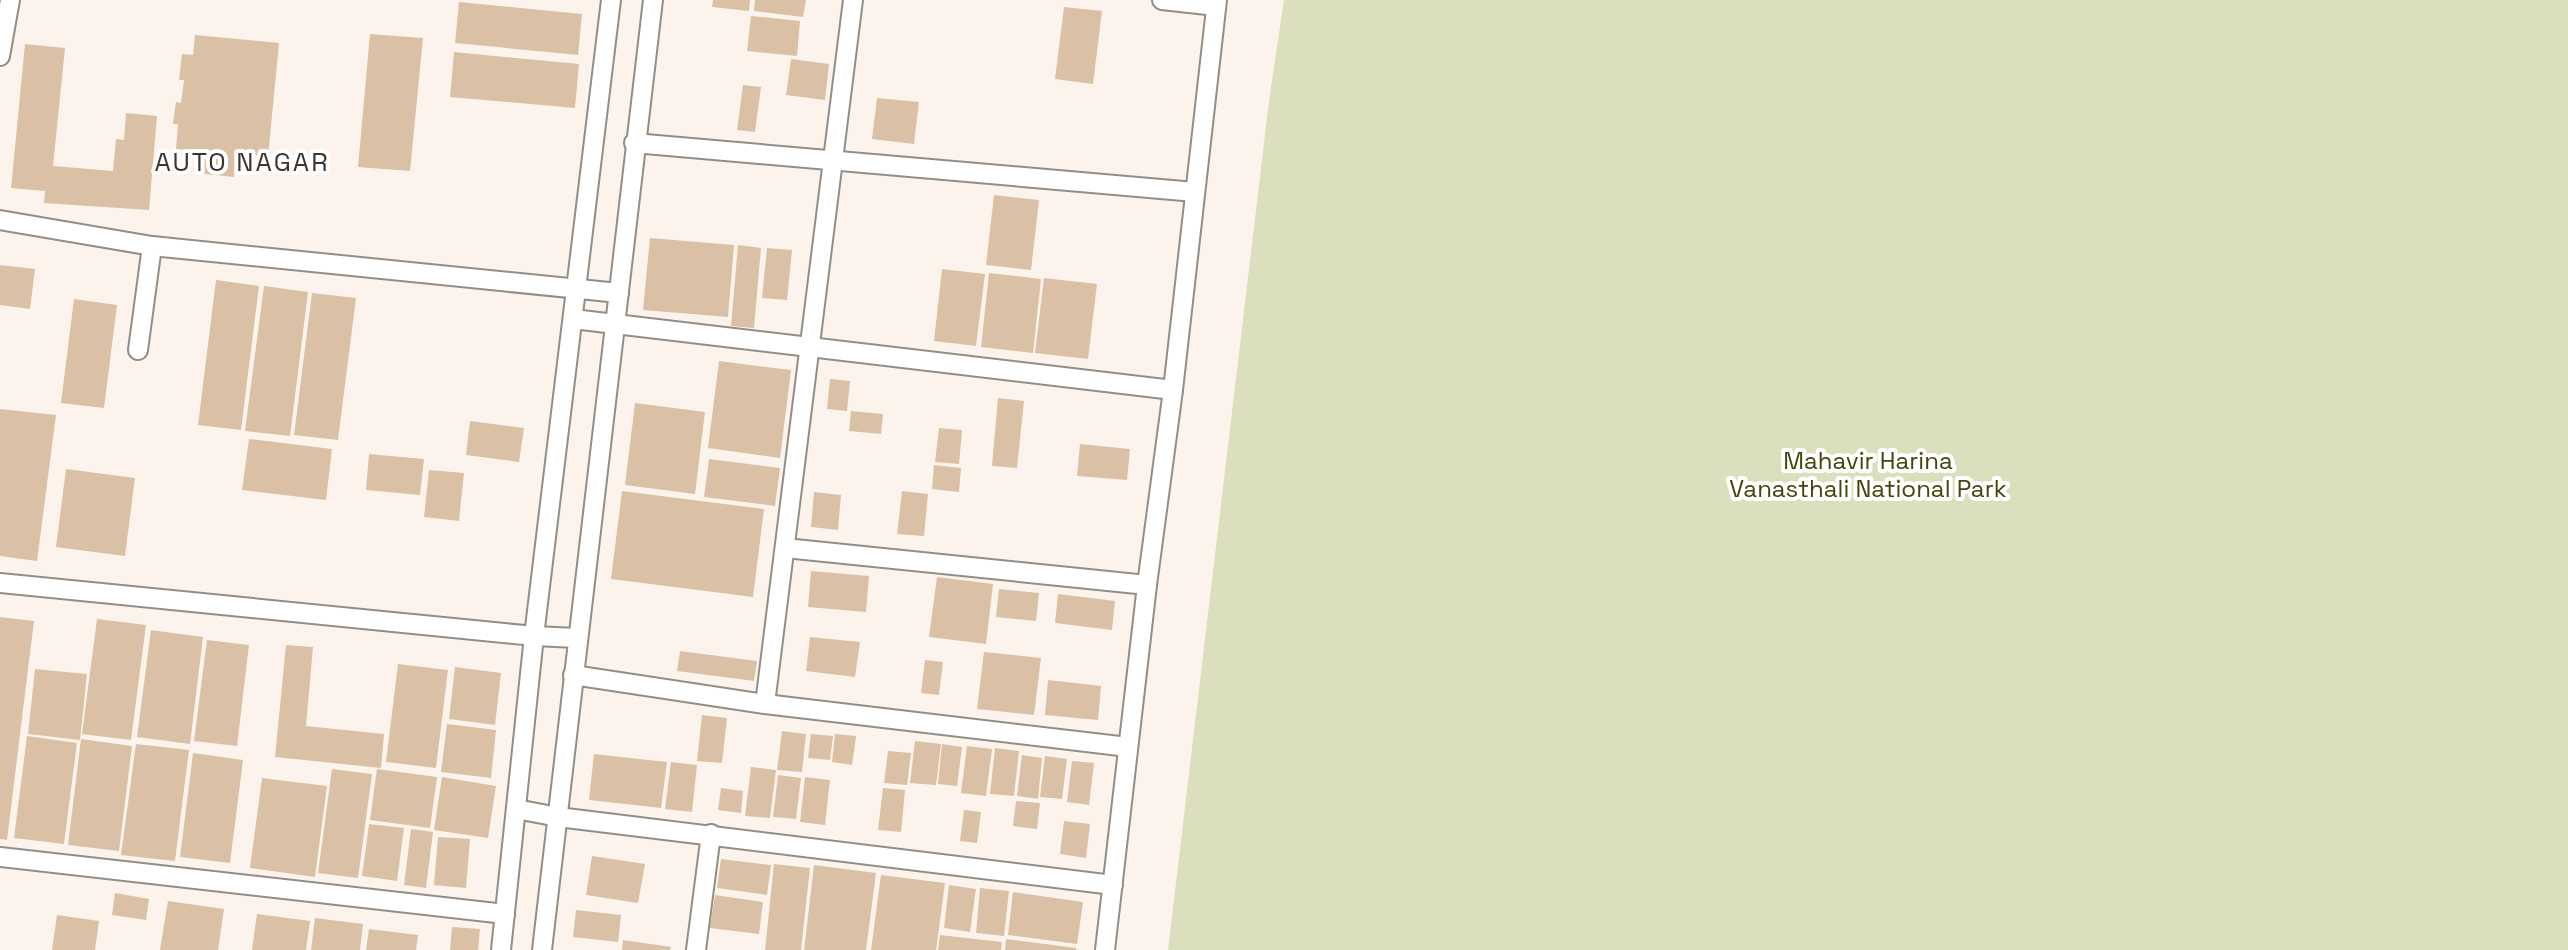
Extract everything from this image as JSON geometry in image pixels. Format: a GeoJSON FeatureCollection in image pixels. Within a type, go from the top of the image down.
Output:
{"type":"FeatureCollection","features":[{"type":"Feature","properties":{"kind":"street"},"geometry":{"type":"LineString","coordinates":[[0,56],[10,0]]}},
{"type":"Feature","properties":{"kind":"street"},"geometry":{"type":"LineString","coordinates":[[501,950],[534,636],[611,0]]}},
{"type":"Feature","properties":{"kind":"street"},"geometry":{"type":"LineString","coordinates":[[542,950],[653,0]]}},
{"type":"Feature","properties":{"kind":"street"},"geometry":{"type":"LineString","coordinates":[[765,704],[853,0]]}},
{"type":"Feature","properties":{"kind":"street"},"geometry":{"type":"LineString","coordinates":[[1105,950],[1216,3],[1162,0]]}},
{"type":"Feature","properties":{"kind":"street"},"geometry":{"type":"LineString","coordinates":[[634,143],[1195,192]]}},
{"type":"Feature","properties":{"kind":"street"},"geometry":{"type":"LineString","coordinates":[[0,220],[152,246],[619,293]]}},
{"type":"Feature","properties":{"kind":"street"},"geometry":{"type":"LineString","coordinates":[[138,350],[152,246]]}},
{"type":"Feature","properties":{"kind":"street"},"geometry":{"type":"LineString","coordinates":[[573,319],[1173,390]]}},
{"type":"Feature","properties":{"kind":"street"},"geometry":{"type":"LineString","coordinates":[[785,548],[1147,585]]}},
{"type":"Feature","properties":{"kind":"street"},"geometry":{"type":"LineString","coordinates":[[0,583],[577,638]]}},
{"type":"Feature","properties":{"kind":"street"},"geometry":{"type":"LineString","coordinates":[[573,675],[765,704],[1128,747]]}},
{"type":"Feature","properties":{"kind":"street"},"geometry":{"type":"LineString","coordinates":[[516,809],[558,817],[1113,885]]}},
{"type":"Feature","properties":{"kind":"street"},"geometry":{"type":"LineString","coordinates":[[696,950],[711,834]]}},
{"type":"Feature","properties":{"kind":"street"},"geometry":{"type":"LineString","coordinates":[[0,857],[505,914]]}},
{"type":"Feature","properties":{"kind":"green space","name":"Mahavir Harina Vanasthali National Park"},"geometry":{"type":"Polygon","coordinates":[[[1284,0],[2568,0],[2568,950],[1168,950],[1269,101],[1284,0]]]}},
{"type":"Feature","properties":{"kind":"building"},"geometry":{"type":"Polygon","coordinates":[[[713,0],[750,0],[749,11],[712,7],[713,0]]]}},
{"type":"Feature","properties":{"kind":"building"},"geometry":{"type":"Polygon","coordinates":[[[755,0],[806,0],[803,17],[754,11],[755,0]]]}},
{"type":"Feature","properties":{"kind":"building"},"geometry":{"type":"Polygon","coordinates":[[[459,2],[582,14],[578,55],[455,43],[459,2]]]}},
{"type":"Feature","properties":{"kind":"building"},"geometry":{"type":"Polygon","coordinates":[[[1064,7],[1102,11],[1093,84],[1055,79],[1064,7]]]}},
{"type":"Feature","properties":{"kind":"building"},"geometry":{"type":"Polygon","coordinates":[[[751,16],[800,21],[797,56],[747,51],[751,16]]]}},
{"type":"Feature","properties":{"kind":"building"},"geometry":{"type":"Polygon","coordinates":[[[370,34],[423,38],[410,171],[358,167],[370,34]]]}},
{"type":"Feature","properties":{"kind":"building"},"geometry":{"type":"Polygon","coordinates":[[[195,35],[279,43],[268,157],[236,154],[234,177],[197,173],[199,151],[176,149],[178,124],[173,124],[176,102],[181,103],[184,80],[179,80],[182,54],[193,55],[195,35]]]}},
{"type":"Feature","properties":{"kind":"building"},"geometry":{"type":"Polygon","coordinates":[[[25,44],[65,48],[53,166],[113,171],[116,139],[124,140],[126,113],[157,116],[149,210],[44,203],[45,191],[11,188],[25,44]]]}},
{"type":"Feature","properties":{"kind":"building"},"geometry":{"type":"Polygon","coordinates":[[[454,52],[579,64],[575,108],[450,97],[454,52]]]}},
{"type":"Feature","properties":{"kind":"building"},"geometry":{"type":"Polygon","coordinates":[[[791,59],[829,64],[825,100],[786,95],[791,59]]]}},
{"type":"Feature","properties":{"kind":"building"},"geometry":{"type":"Polygon","coordinates":[[[743,85],[761,87],[755,132],[737,130],[743,85]]]}},
{"type":"Feature","properties":{"kind":"building"},"geometry":{"type":"Polygon","coordinates":[[[877,98],[919,102],[914,144],[872,139],[877,98]]]}},
{"type":"Feature","properties":{"kind":"building"},"geometry":{"type":"Polygon","coordinates":[[[994,195],[1039,200],[1031,270],[986,265],[994,195]]]}},
{"type":"Feature","properties":{"kind":"building"},"geometry":{"type":"Polygon","coordinates":[[[650,238],[734,245],[728,317],[643,310],[650,238]]]}},
{"type":"Feature","properties":{"kind":"building"},"geometry":{"type":"Polygon","coordinates":[[[738,245],[761,248],[754,328],[731,326],[738,245]]]}},
{"type":"Feature","properties":{"kind":"building"},"geometry":{"type":"Polygon","coordinates":[[[767,248],[792,250],[787,300],[762,298],[767,248]]]}},
{"type":"Feature","properties":{"kind":"building"},"geometry":{"type":"Polygon","coordinates":[[[0,265],[35,269],[30,309],[0,305],[0,265]]]}},
{"type":"Feature","properties":{"kind":"building"},"geometry":{"type":"Polygon","coordinates":[[[942,269],[985,274],[976,346],[934,341],[942,269]]]}},
{"type":"Feature","properties":{"kind":"building"},"geometry":{"type":"Polygon","coordinates":[[[989,273],[1041,279],[1033,353],[981,347],[989,273]]]}},
{"type":"Feature","properties":{"kind":"building"},"geometry":{"type":"Polygon","coordinates":[[[1044,278],[1097,284],[1088,359],[1035,353],[1044,278]]]}},
{"type":"Feature","properties":{"kind":"building"},"geometry":{"type":"Polygon","coordinates":[[[216,280],[259,286],[241,430],[198,425],[216,280]]]}},
{"type":"Feature","properties":{"kind":"building"},"geometry":{"type":"Polygon","coordinates":[[[264,286],[308,292],[290,436],[245,431],[264,286]]]}},
{"type":"Feature","properties":{"kind":"building"},"geometry":{"type":"Polygon","coordinates":[[[312,293],[356,298],[338,440],[294,435],[312,293]]]}},
{"type":"Feature","properties":{"kind":"building"},"geometry":{"type":"Polygon","coordinates":[[[74,299],[117,305],[104,408],[61,403],[74,299]]]}},
{"type":"Feature","properties":{"kind":"building"},"geometry":{"type":"Polygon","coordinates":[[[719,361],[791,370],[780,458],[708,448],[719,361]]]}},
{"type":"Feature","properties":{"kind":"building"},"geometry":{"type":"Polygon","coordinates":[[[830,379],[850,381],[847,411],[827,409],[830,379]]]}},
{"type":"Feature","properties":{"kind":"building"},"geometry":{"type":"Polygon","coordinates":[[[998,398],[1024,401],[1017,468],[992,466],[998,398]]]}},
{"type":"Feature","properties":{"kind":"building"},"geometry":{"type":"Polygon","coordinates":[[[635,403],[705,412],[695,494],[625,485],[635,403]]]}},
{"type":"Feature","properties":{"kind":"building"},"geometry":{"type":"Polygon","coordinates":[[[0,409],[56,415],[37,561],[0,556],[0,409]]]}},
{"type":"Feature","properties":{"kind":"building"},"geometry":{"type":"Polygon","coordinates":[[[851,411],[883,414],[881,434],[849,431],[851,411]]]}},
{"type":"Feature","properties":{"kind":"building"},"geometry":{"type":"Polygon","coordinates":[[[470,421],[524,428],[519,462],[466,455],[470,421]]]}},
{"type":"Feature","properties":{"kind":"building"},"geometry":{"type":"Polygon","coordinates":[[[939,428],[962,430],[959,464],[935,462],[939,428]]]}},
{"type":"Feature","properties":{"kind":"building"},"geometry":{"type":"Polygon","coordinates":[[[249,439],[332,449],[326,500],[242,490],[249,439]]]}},
{"type":"Feature","properties":{"kind":"building"},"geometry":{"type":"Polygon","coordinates":[[[1080,444],[1130,449],[1127,480],[1077,476],[1080,444]]]}},
{"type":"Feature","properties":{"kind":"building"},"geometry":{"type":"Polygon","coordinates":[[[369,454],[424,459],[420,495],[366,490],[369,454]]]}},
{"type":"Feature","properties":{"kind":"building"},"geometry":{"type":"Polygon","coordinates":[[[709,459],[780,468],[775,506],[704,497],[709,459]]]}},
{"type":"Feature","properties":{"kind":"building"},"geometry":{"type":"Polygon","coordinates":[[[934,465],[961,468],[959,492],[932,489],[934,465]]]}},
{"type":"Feature","properties":{"kind":"building"},"geometry":{"type":"Polygon","coordinates":[[[66,469],[135,478],[125,556],[56,547],[66,469]]]}},
{"type":"Feature","properties":{"kind":"building"},"geometry":{"type":"Polygon","coordinates":[[[429,470],[464,473],[459,521],[424,517],[429,470]]]}},
{"type":"Feature","properties":{"kind":"building"},"geometry":{"type":"Polygon","coordinates":[[[622,491],[764,509],[753,597],[611,579],[622,491]]]}},
{"type":"Feature","properties":{"kind":"building"},"geometry":{"type":"Polygon","coordinates":[[[902,491],[928,494],[924,536],[897,534],[902,491]]]}},
{"type":"Feature","properties":{"kind":"building"},"geometry":{"type":"Polygon","coordinates":[[[814,492],[841,495],[838,530],[811,527],[814,492]]]}},
{"type":"Feature","properties":{"kind":"building"},"geometry":{"type":"Polygon","coordinates":[[[811,571],[869,576],[866,612],[808,607],[811,571]]]}},
{"type":"Feature","properties":{"kind":"building"},"geometry":{"type":"Polygon","coordinates":[[[937,577],[993,584],[986,644],[929,637],[937,577]]]}},
{"type":"Feature","properties":{"kind":"building"},"geometry":{"type":"Polygon","coordinates":[[[999,589],[1039,593],[1036,621],[996,617],[999,589]]]}},
{"type":"Feature","properties":{"kind":"building"},"geometry":{"type":"Polygon","coordinates":[[[1058,594],[1115,601],[1112,630],[1055,623],[1058,594]]]}},
{"type":"Feature","properties":{"kind":"building"},"geometry":{"type":"Polygon","coordinates":[[[0,617],[34,621],[7,840],[0,839],[0,617]]]}},
{"type":"Feature","properties":{"kind":"building"},"geometry":{"type":"Polygon","coordinates":[[[97,619],[146,625],[131,740],[82,734],[97,619]]]}},
{"type":"Feature","properties":{"kind":"building"},"geometry":{"type":"Polygon","coordinates":[[[151,630],[203,637],[190,744],[137,737],[151,630]]]}},
{"type":"Feature","properties":{"kind":"building"},"geometry":{"type":"Polygon","coordinates":[[[810,637],[860,642],[855,677],[806,671],[810,637]]]}},
{"type":"Feature","properties":{"kind":"building"},"geometry":{"type":"Polygon","coordinates":[[[207,640],[249,645],[237,746],[194,741],[207,640]]]}},
{"type":"Feature","properties":{"kind":"building"},"geometry":{"type":"Polygon","coordinates":[[[286,645],[313,647],[306,726],[384,734],[381,768],[275,757],[286,645]]]}},
{"type":"Feature","properties":{"kind":"building"},"geometry":{"type":"Polygon","coordinates":[[[680,651],[757,661],[754,681],[677,671],[680,651]]]}},
{"type":"Feature","properties":{"kind":"building"},"geometry":{"type":"Polygon","coordinates":[[[984,652],[1041,658],[1034,715],[977,709],[984,652]]]}},
{"type":"Feature","properties":{"kind":"building"},"geometry":{"type":"Polygon","coordinates":[[[925,660],[943,662],[939,695],[921,693],[925,660]]]}},
{"type":"Feature","properties":{"kind":"building"},"geometry":{"type":"Polygon","coordinates":[[[398,664],[448,670],[436,768],[386,762],[398,664]]]}},
{"type":"Feature","properties":{"kind":"building"},"geometry":{"type":"Polygon","coordinates":[[[455,667],[501,673],[495,725],[449,719],[455,667]]]}},
{"type":"Feature","properties":{"kind":"building"},"geometry":{"type":"Polygon","coordinates":[[[35,669],[87,674],[80,740],[28,734],[35,669]]]}},
{"type":"Feature","properties":{"kind":"building"},"geometry":{"type":"Polygon","coordinates":[[[1048,680],[1101,686],[1098,720],[1045,715],[1048,680]]]}},
{"type":"Feature","properties":{"kind":"building"},"geometry":{"type":"Polygon","coordinates":[[[702,715],[727,718],[722,763],[697,761],[702,715]]]}},
{"type":"Feature","properties":{"kind":"building"},"geometry":{"type":"Polygon","coordinates":[[[447,724],[496,730],[491,778],[441,772],[447,724]]]}},
{"type":"Feature","properties":{"kind":"building"},"geometry":{"type":"Polygon","coordinates":[[[782,731],[806,734],[802,772],[777,770],[782,731]]]}},
{"type":"Feature","properties":{"kind":"building"},"geometry":{"type":"Polygon","coordinates":[[[811,734],[833,736],[830,760],[808,758],[811,734]]]}},
{"type":"Feature","properties":{"kind":"building"},"geometry":{"type":"Polygon","coordinates":[[[835,734],[856,736],[852,765],[832,762],[835,734]]]}},
{"type":"Feature","properties":{"kind":"building"},"geometry":{"type":"Polygon","coordinates":[[[27,736],[77,743],[64,844],[14,838],[27,736]]]}},
{"type":"Feature","properties":{"kind":"building"},"geometry":{"type":"Polygon","coordinates":[[[81,739],[132,746],[119,851],[68,845],[81,739]]]}},
{"type":"Feature","properties":{"kind":"building"},"geometry":{"type":"Polygon","coordinates":[[[915,741],[941,744],[936,785],[910,783],[915,741]]]}},
{"type":"Feature","properties":{"kind":"building"},"geometry":{"type":"Polygon","coordinates":[[[136,744],[189,750],[175,861],[121,855],[136,744]]]}},
{"type":"Feature","properties":{"kind":"building"},"geometry":{"type":"Polygon","coordinates":[[[942,744],[962,747],[957,786],[938,784],[942,744]]]}},
{"type":"Feature","properties":{"kind":"building"},"geometry":{"type":"Polygon","coordinates":[[[967,746],[992,749],[986,796],[961,793],[967,746]]]}},
{"type":"Feature","properties":{"kind":"building"},"geometry":{"type":"Polygon","coordinates":[[[995,748],[1019,751],[1014,796],[990,794],[995,748]]]}},
{"type":"Feature","properties":{"kind":"building"},"geometry":{"type":"Polygon","coordinates":[[[888,751],[911,753],[907,785],[884,783],[888,751]]]}},
{"type":"Feature","properties":{"kind":"building"},"geometry":{"type":"Polygon","coordinates":[[[193,753],[243,760],[230,863],[180,857],[193,753]]]}},
{"type":"Feature","properties":{"kind":"building"},"geometry":{"type":"Polygon","coordinates":[[[594,754],[667,762],[661,808],[589,800],[594,754]]]}},
{"type":"Feature","properties":{"kind":"building"},"geometry":{"type":"Polygon","coordinates":[[[1022,755],[1042,758],[1038,799],[1017,796],[1022,755]]]}},
{"type":"Feature","properties":{"kind":"building"},"geometry":{"type":"Polygon","coordinates":[[[1045,756],[1067,759],[1062,799],[1040,797],[1045,756]]]}},
{"type":"Feature","properties":{"kind":"building"},"geometry":{"type":"Polygon","coordinates":[[[1072,761],[1094,763],[1089,805],[1067,802],[1072,761]]]}},
{"type":"Feature","properties":{"kind":"building"},"geometry":{"type":"Polygon","coordinates":[[[671,762],[697,765],[692,812],[665,809],[671,762]]]}},
{"type":"Feature","properties":{"kind":"building"},"geometry":{"type":"Polygon","coordinates":[[[751,767],[776,770],[770,818],[745,816],[751,767]]]}},
{"type":"Feature","properties":{"kind":"building"},"geometry":{"type":"Polygon","coordinates":[[[332,769],[372,774],[358,878],[318,873],[332,769]]]}},
{"type":"Feature","properties":{"kind":"building"},"geometry":{"type":"Polygon","coordinates":[[[377,769],[437,777],[430,828],[370,820],[377,769]]]}},
{"type":"Feature","properties":{"kind":"building"},"geometry":{"type":"Polygon","coordinates":[[[778,775],[801,778],[796,819],[773,817],[778,775]]]}},
{"type":"Feature","properties":{"kind":"building"},"geometry":{"type":"Polygon","coordinates":[[[442,777],[496,786],[488,838],[434,830],[442,777]]]}},
{"type":"Feature","properties":{"kind":"building"},"geometry":{"type":"Polygon","coordinates":[[[805,777],[830,780],[825,825],[800,822],[805,777]]]}},
{"type":"Feature","properties":{"kind":"building"},"geometry":{"type":"Polygon","coordinates":[[[262,778],[327,786],[315,877],[250,868],[262,778]]]}},
{"type":"Feature","properties":{"kind":"building"},"geometry":{"type":"Polygon","coordinates":[[[721,788],[743,791],[741,813],[718,810],[721,788]]]}},
{"type":"Feature","properties":{"kind":"building"},"geometry":{"type":"Polygon","coordinates":[[[883,788],[905,790],[901,832],[878,830],[883,788]]]}},
{"type":"Feature","properties":{"kind":"building"},"geometry":{"type":"Polygon","coordinates":[[[1016,801],[1040,803],[1037,829],[1013,826],[1016,801]]]}},
{"type":"Feature","properties":{"kind":"building"},"geometry":{"type":"Polygon","coordinates":[[[964,810],[981,812],[977,843],[960,841],[964,810]]]}},
{"type":"Feature","properties":{"kind":"building"},"geometry":{"type":"Polygon","coordinates":[[[1064,821],[1090,824],[1086,858],[1060,854],[1064,821]]]}},
{"type":"Feature","properties":{"kind":"building"},"geometry":{"type":"Polygon","coordinates":[[[369,824],[404,828],[397,881],[362,876],[369,824]]]}},
{"type":"Feature","properties":{"kind":"building"},"geometry":{"type":"Polygon","coordinates":[[[411,829],[433,832],[426,888],[404,885],[411,829]]]}},
{"type":"Feature","properties":{"kind":"building"},"geometry":{"type":"Polygon","coordinates":[[[438,837],[470,839],[466,888],[434,885],[438,837]]]}},
{"type":"Feature","properties":{"kind":"building"},"geometry":{"type":"Polygon","coordinates":[[[592,856],[645,864],[638,903],[586,895],[592,856]]]}},
{"type":"Feature","properties":{"kind":"building"},"geometry":{"type":"Polygon","coordinates":[[[721,859],[771,865],[767,895],[717,888],[721,859]]]}},
{"type":"Feature","properties":{"kind":"building"},"geometry":{"type":"Polygon","coordinates":[[[774,864],[810,868],[801,950],[765,950],[774,864]]]}},
{"type":"Feature","properties":{"kind":"building"},"geometry":{"type":"Polygon","coordinates":[[[814,865],[876,873],[866,950],[804,950],[814,865]]]}},
{"type":"Feature","properties":{"kind":"building"},"geometry":{"type":"Polygon","coordinates":[[[881,875],[945,883],[936,950],[871,950],[881,875]]]}},
{"type":"Feature","properties":{"kind":"building"},"geometry":{"type":"Polygon","coordinates":[[[949,885],[976,889],[970,932],[944,928],[949,885]]]}},
{"type":"Feature","properties":{"kind":"building"},"geometry":{"type":"Polygon","coordinates":[[[980,888],[1009,891],[1004,936],[976,933],[980,888]]]}},
{"type":"Feature","properties":{"kind":"building"},"geometry":{"type":"Polygon","coordinates":[[[1013,892],[1083,902],[1077,944],[1008,935],[1013,892]]]}},
{"type":"Feature","properties":{"kind":"building"},"geometry":{"type":"Polygon","coordinates":[[[115,893],[149,899],[146,920],[112,915],[115,893]]]}},
{"type":"Feature","properties":{"kind":"building"},"geometry":{"type":"Polygon","coordinates":[[[715,895],[763,902],[759,934],[710,928],[715,895]]]}},
{"type":"Feature","properties":{"kind":"building"},"geometry":{"type":"Polygon","coordinates":[[[168,901],[224,909],[218,950],[160,950],[168,901]]]}},
{"type":"Feature","properties":{"kind":"building"},"geometry":{"type":"Polygon","coordinates":[[[576,910],[621,915],[618,942],[573,937],[576,910]]]}},
{"type":"Feature","properties":{"kind":"building"},"geometry":{"type":"Polygon","coordinates":[[[257,914],[310,921],[306,950],[252,950],[257,914]]]}},
{"type":"Feature","properties":{"kind":"building"},"geometry":{"type":"Polygon","coordinates":[[[57,915],[99,921],[95,950],[52,950],[57,915]]]}},
{"type":"Feature","properties":{"kind":"building"},"geometry":{"type":"Polygon","coordinates":[[[315,918],[363,924],[360,950],[311,950],[315,918]]]}},
{"type":"Feature","properties":{"kind":"building"},"geometry":{"type":"Polygon","coordinates":[[[452,927],[480,929],[478,950],[450,950],[452,927]]]}},
{"type":"Feature","properties":{"kind":"building"},"geometry":{"type":"Polygon","coordinates":[[[369,929],[418,935],[416,950],[366,950],[369,929]]]}},
{"type":"Feature","properties":{"kind":"building"},"geometry":{"type":"Polygon","coordinates":[[[940,935],[1002,942],[1001,950],[938,950],[940,935]]]}},
{"type":"Feature","properties":{"kind":"building"},"geometry":{"type":"Polygon","coordinates":[[[1006,939],[1076,948],[1076,950],[1005,950],[1006,939]]]}},
{"type":"Feature","properties":{"kind":"building"},"geometry":{"type":"Polygon","coordinates":[[[623,940],[671,947],[670,950],[622,950],[623,940]]]}},
{"type":"Feature","properties":{"kind":"district","name":"AUTO NAGAR"},"geometry":{"type":"Point","coordinates":[242,162]}}]}
